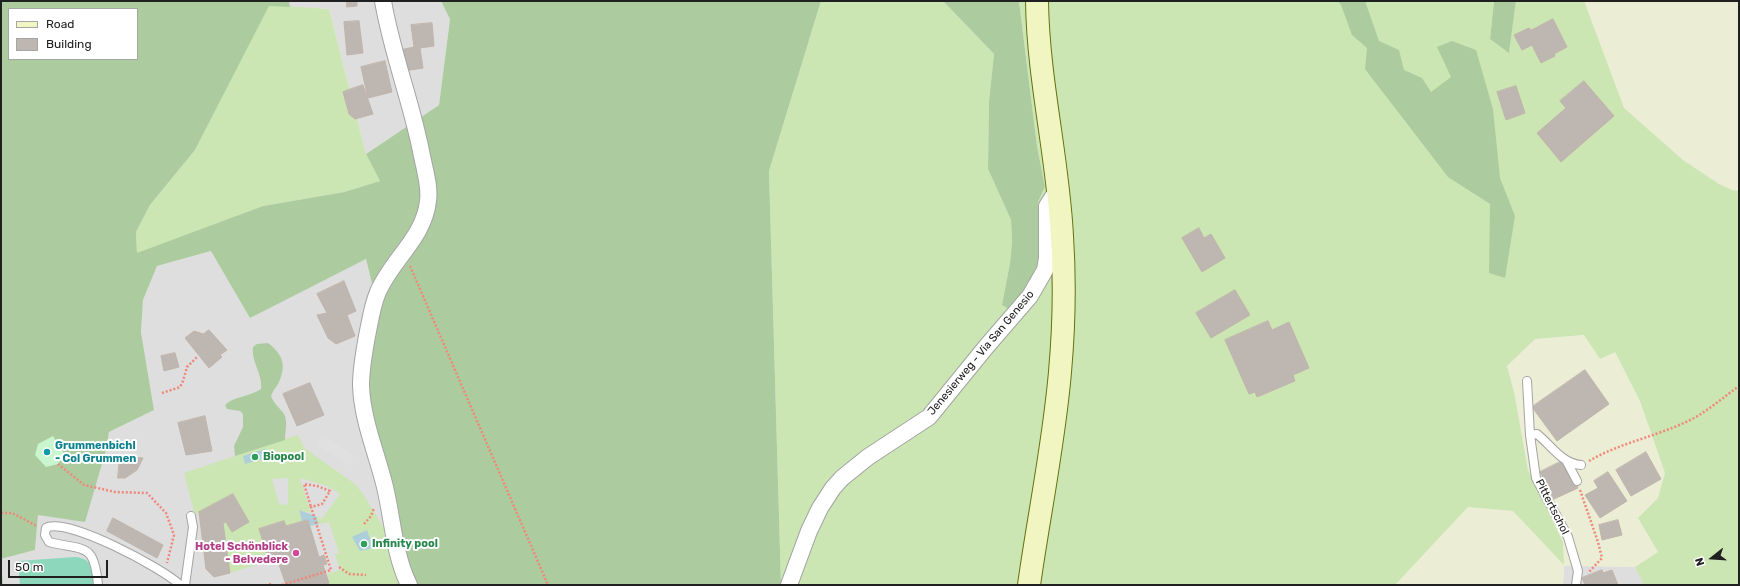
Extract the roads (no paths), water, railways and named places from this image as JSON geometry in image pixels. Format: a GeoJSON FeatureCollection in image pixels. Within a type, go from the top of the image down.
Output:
{"type":"FeatureCollection","features":[{"type":"Feature","properties":{"kind":"main road"},"geometry":{"type":"LineString","coordinates":[[1029,585],[1060,374],[1063,295],[1062,236],[1058,189],[1041,49],[1037,1]]}},
{"type":"Feature","properties":{"kind":"street"},"geometry":{"type":"LineString","coordinates":[[383,1],[393,52],[418,133],[429,191],[423,223],[404,252],[392,265],[378,292],[363,357],[361,385],[365,413],[385,487],[398,559],[410,585]]}},
{"type":"Feature","properties":{"kind":"street","name":"Jenesierweg - Via San Genesio"},"geometry":{"type":"LineString","coordinates":[[789,585],[809,532],[820,508],[832,488],[868,457],[929,417],[1030,296],[1045,270],[1047,258],[1047,206],[1058,189]]}},
{"type":"Feature","properties":{"kind":"lane","name":"Pittertschol"},"geometry":{"type":"LineString","coordinates":[[1527,381],[1530,435],[1536,478],[1568,537],[1578,571],[1576,582]]}},
{"type":"Feature","properties":{"kind":"lane"},"geometry":{"type":"LineString","coordinates":[[1530,435],[1537,434],[1567,462],[1577,480]]}},
{"type":"Feature","properties":{"kind":"lane"},"geometry":{"type":"LineString","coordinates":[[1567,462],[1581,465]]}},
{"type":"Feature","properties":{"kind":"lane"},"geometry":{"type":"LineString","coordinates":[[185,585],[193,527],[191,516]]}},
{"type":"Feature","properties":{"kind":"lane"},"geometry":{"type":"LineString","coordinates":[[98,585],[96,564],[90,554],[82,548],[49,542],[45,538],[45,530],[53,525],[71,527],[164,572],[180,585]]}},
{"type":"Feature","properties":{"kind":"water","name":"Biopool"},"geometry":{"type":"Polygon","coordinates":[[[265,449],[268,457],[245,464],[243,456],[265,449]]]}},
{"type":"Feature","properties":{"kind":"water"},"geometry":{"type":"Polygon","coordinates":[[[299,510],[316,516],[319,524],[310,526],[308,520],[302,521],[299,510]]]}},
{"type":"Feature","properties":{"kind":"water","name":"Infinity pool"},"geometry":{"type":"Polygon","coordinates":[[[367,530],[373,548],[360,551],[352,537],[367,530]]]}},
{"type":"Feature","properties":{"kind":"place","name":"Grummenbichl - Col Grummen"},"geometry":{"type":"Point","coordinates":[47,452]}},
{"type":"Feature","properties":{"kind":"place","name":"Biopool"},"geometry":{"type":"Point","coordinates":[255,457]}},
{"type":"Feature","properties":{"kind":"place","name":"Infinity pool"},"geometry":{"type":"Point","coordinates":[364,544]}},
{"type":"Feature","properties":{"kind":"place","name":"Hotel Schönblick - Belvedere"},"geometry":{"type":"Point","coordinates":[296,553]}}]}
